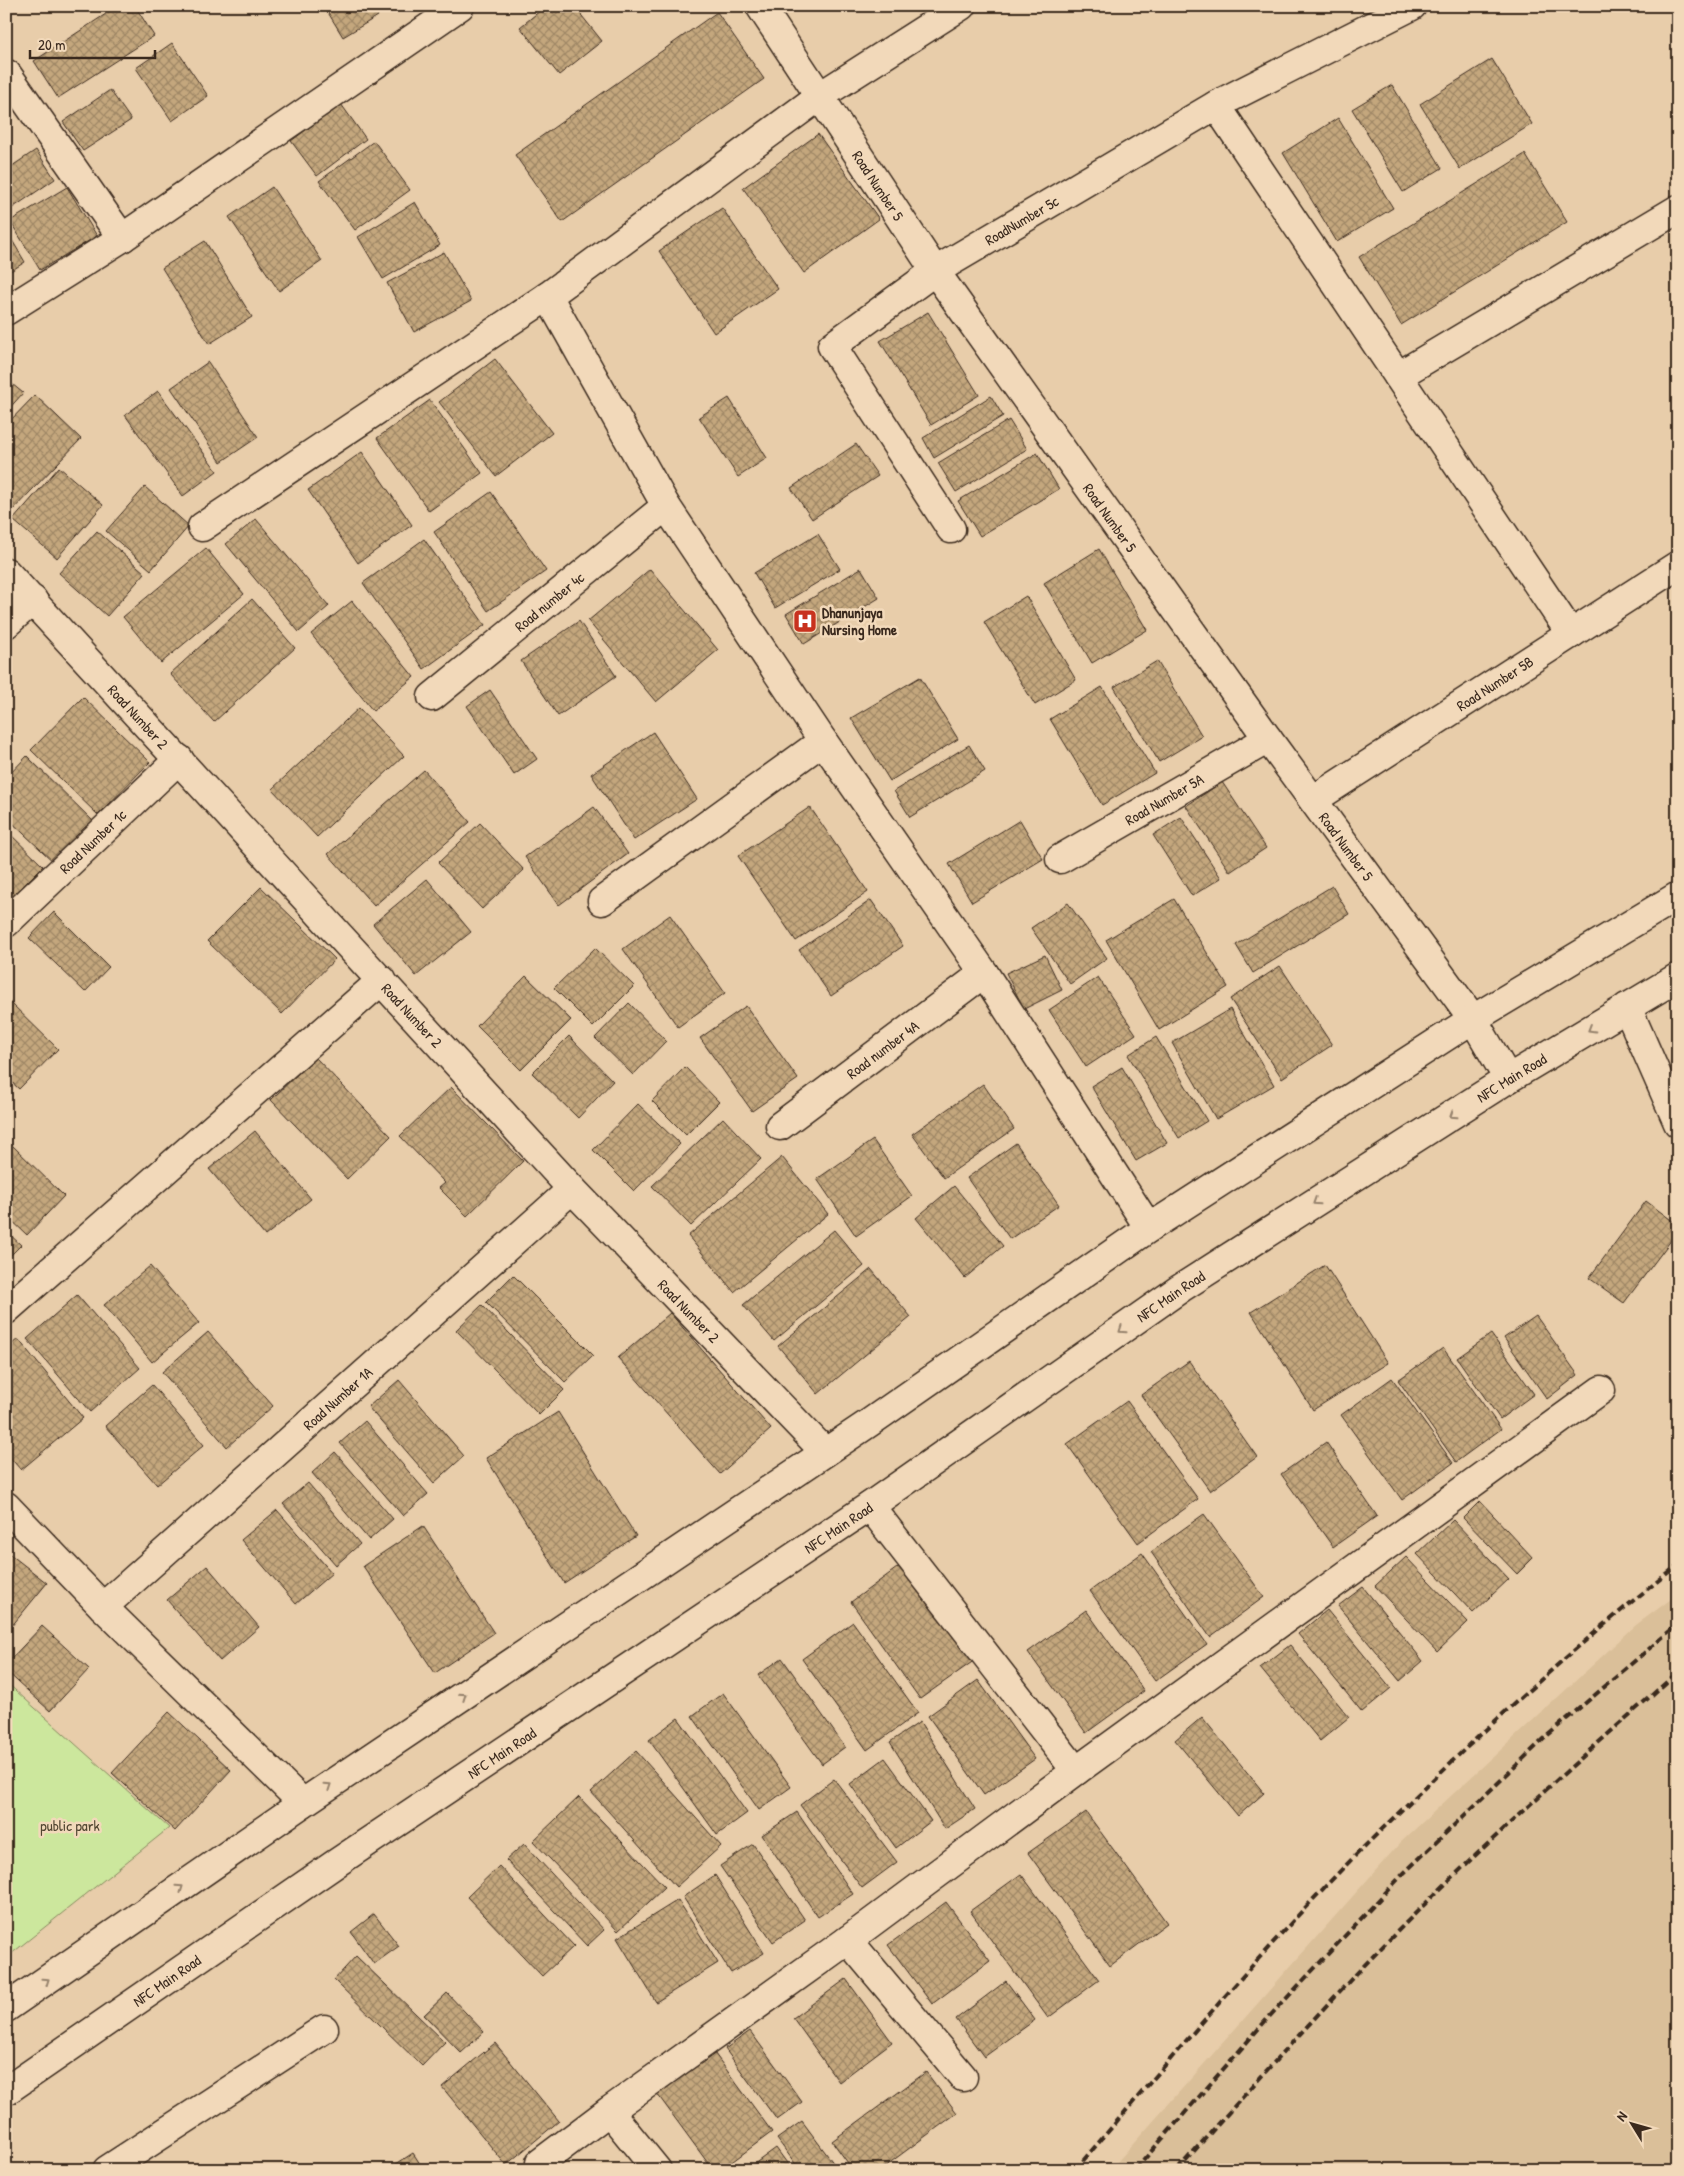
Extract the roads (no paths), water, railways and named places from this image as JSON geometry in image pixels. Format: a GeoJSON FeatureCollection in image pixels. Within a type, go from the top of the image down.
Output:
{"type":"FeatureCollection","features":[{"type":"Feature","properties":{"kind":"street"},"geometry":{"type":"LineString","coordinates":[[6,311],[122,238],[460,6]]}},
{"type":"Feature","properties":{"kind":"street","name":"Road Number 5"},"geometry":{"type":"LineString","coordinates":[[760,6],[934,271],[1268,739],[1473,1019],[1508,1079]]}},
{"type":"Feature","properties":{"kind":"street"},"geometry":{"type":"LineString","coordinates":[[202,527],[548,296],[820,96],[960,6]]}},
{"type":"Feature","properties":{"kind":"street","name":"RoadNumber 5c"},"geometry":{"type":"LineString","coordinates":[[951,529],[832,346],[934,271],[1216,105],[1412,6]]}},
{"type":"Feature","properties":{"kind":"street"},"geometry":{"type":"LineString","coordinates":[[7,74],[122,238]]}},
{"type":"Feature","properties":{"kind":"street"},"geometry":{"type":"LineString","coordinates":[[1216,105],[1571,634]]}},
{"type":"Feature","properties":{"kind":"street"},"geometry":{"type":"LineString","coordinates":[[1398,376],[1678,209]]}},
{"type":"Feature","properties":{"kind":"street"},"geometry":{"type":"LineString","coordinates":[[548,296],[666,506],[823,741],[984,973],[1149,1228]]}},
{"type":"Feature","properties":{"kind":"street","name":"Road number 4c"},"geometry":{"type":"LineString","coordinates":[[432,697],[666,506]]}},
{"type":"Feature","properties":{"kind":"street","name":"Road Number 5B"},"geometry":{"type":"LineString","coordinates":[[1313,800],[1678,566]]}},
{"type":"Feature","properties":{"kind":"street","name":"Road Number 2"},"geometry":{"type":"LineString","coordinates":[[6,572],[572,1189],[825,1452]]}},
{"type":"Feature","properties":{"kind":"street"},"geometry":{"type":"LineString","coordinates":[[6,624],[33,600]]}},
{"type":"Feature","properties":{"kind":"street","name":"Road Number 5A"},"geometry":{"type":"LineString","coordinates":[[1060,859],[1268,739]]}},
{"type":"Feature","properties":{"kind":"street"},"geometry":{"type":"LineString","coordinates":[[602,901],[823,741]]}},
{"type":"Feature","properties":{"kind":"street","name":"Road Number 1c"},"geometry":{"type":"LineString","coordinates":[[6,923],[179,759]]}},
{"type":"Feature","properties":{"kind":"street"},"geometry":{"type":"LineString","coordinates":[[6,2008],[303,1803],[825,1452],[1149,1228],[1473,1019],[1678,896]]}},
{"type":"Feature","properties":{"kind":"street","name":"Road number 4A"},"geometry":{"type":"LineString","coordinates":[[780,1126],[984,973]]}},
{"type":"Feature","properties":{"kind":"street","name":"NFC Main Road"},"geometry":{"type":"LineString","coordinates":[[6,2092],[335,1864],[870,1506],[1181,1288],[1508,1079],[1678,977]]}},
{"type":"Feature","properties":{"kind":"street"},"geometry":{"type":"LineString","coordinates":[[6,1310],[382,980]]}},
{"type":"Feature","properties":{"kind":"street"},"geometry":{"type":"LineString","coordinates":[[1627,1007],[1678,1123]]}},
{"type":"Feature","properties":{"kind":"street","name":"Road Number 1A"},"geometry":{"type":"LineString","coordinates":[[102,1607],[572,1189]]}},
{"type":"Feature","properties":{"kind":"street"},"geometry":{"type":"LineString","coordinates":[[540,2163],[608,2110],[848,1940],[1076,1771],[1601,1390]]}},
{"type":"Feature","properties":{"kind":"street"},"geometry":{"type":"LineString","coordinates":[[6,1506],[102,1607],[303,1803]]}},
{"type":"Feature","properties":{"kind":"street"},"geometry":{"type":"LineString","coordinates":[[870,1506],[1076,1771]]}},
{"type":"Feature","properties":{"kind":"street"},"geometry":{"type":"LineString","coordinates":[[848,1940],[963,2077]]}},
{"type":"Feature","properties":{"kind":"street"},"geometry":{"type":"LineString","coordinates":[[107,2170],[324,2029]]}},
{"type":"Feature","properties":{"kind":"street"},"geometry":{"type":"LineString","coordinates":[[608,2110],[657,2170]]}},
{"type":"Feature","properties":{"kind":"railway"},"geometry":{"type":"LineString","coordinates":[[1075,2170],[1257,1960],[1332,1879],[1445,1768],[1520,1698],[1598,1630],[1678,1565]]}},
{"type":"Feature","properties":{"kind":"railway"},"geometry":{"type":"LineString","coordinates":[[1135,2170],[1268,2018],[1402,1875],[1548,1735],[1678,1624]]}},
{"type":"Feature","properties":{"kind":"railway"},"geometry":{"type":"LineString","coordinates":[[1177,2170],[1333,1998],[1430,1899],[1552,1784],[1678,1672]]}},
{"type":"Feature","properties":{"kind":"place","name":"Dhanunjaya Nursing Home"},"geometry":{"type":"Point","coordinates":[805,621]}},
{"type":"Feature","properties":{"kind":"park label","name":"public park"},"geometry":{"type":"Point","coordinates":[70,1825]}}]}
